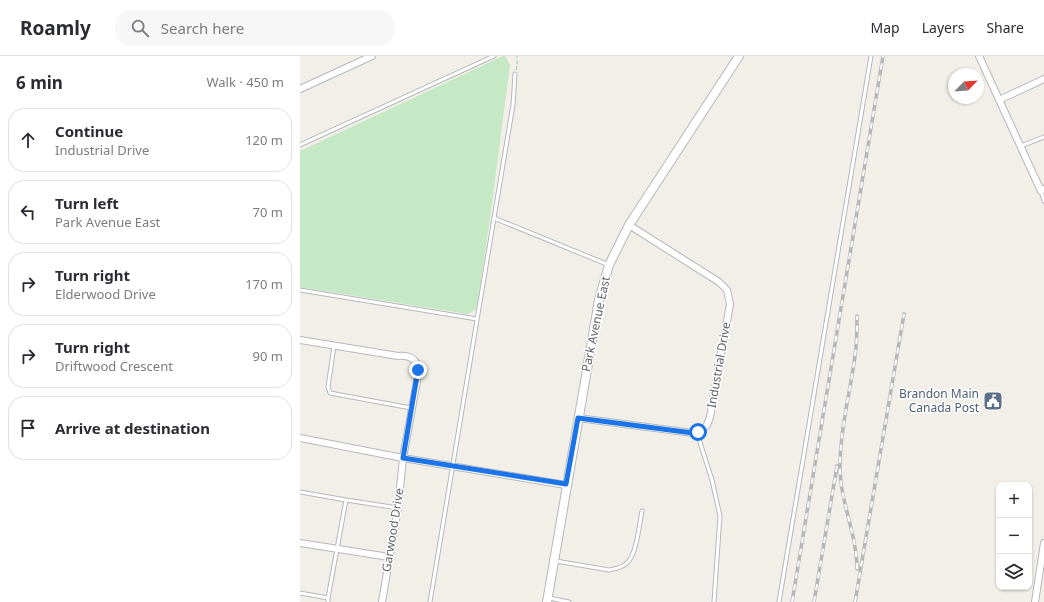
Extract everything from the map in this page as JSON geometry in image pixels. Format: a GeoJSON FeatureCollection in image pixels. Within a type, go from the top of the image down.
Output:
{"type":"FeatureCollection","features":[{"type":"Feature","properties":{"kind":"street"},"geometry":{"type":"LineString","coordinates":[[300,89],[372,56]]}},
{"type":"Feature","properties":{"kind":"street","name":"Park Avenue East"},"geometry":{"type":"LineString","coordinates":[[547,600],[599,300],[609,265],[629,225],[739,56]]}},
{"type":"Feature","properties":{"kind":"street"},"geometry":{"type":"LineString","coordinates":[[979,56],[1043,190]]}},
{"type":"Feature","properties":{"kind":"street"},"geometry":{"type":"LineString","coordinates":[[999,100],[1044,79]]}},
{"type":"Feature","properties":{"kind":"street","name":"Industrial Drive"},"geometry":{"type":"LineString","coordinates":[[629,225],[719,282],[727,290],[730,304],[710,417],[707,425],[701,432],[698,432]]}},
{"type":"Feature","properties":{"kind":"street"},"geometry":{"type":"LineString","coordinates":[[300,340],[334,346]]}},
{"type":"Feature","properties":{"kind":"street","name":"Garwood Drive"},"geometry":{"type":"LineString","coordinates":[[334,346],[404,356],[415,360],[418,365],[403,458],[398,508],[382,602]]}},
{"type":"Feature","properties":{"kind":"street"},"geometry":{"type":"LineString","coordinates":[[578,418],[693,433],[698,432]]}},
{"type":"Feature","properties":{"kind":"street"},"geometry":{"type":"LineString","coordinates":[[300,438],[403,458],[566,484]]}},
{"type":"Feature","properties":{"kind":"street"},"geometry":{"type":"LineString","coordinates":[[300,543],[389,557]]}},
{"type":"Feature","properties":{"kind":"street"},"geometry":{"type":"LineString","coordinates":[[1035,602],[1044,543]]}},
{"type":"Feature","properties":{"kind":"lane"},"geometry":{"type":"LineString","coordinates":[[300,145],[494,56]]}},
{"type":"Feature","properties":{"kind":"lane"},"geometry":{"type":"LineString","coordinates":[[779,602],[871,56]]}},
{"type":"Feature","properties":{"kind":"lane"},"geometry":{"type":"LineString","coordinates":[[430,602],[513,105],[515,74]]}},
{"type":"Feature","properties":{"kind":"lane"},"geometry":{"type":"LineString","coordinates":[[1021,146],[1044,137]]}},
{"type":"Feature","properties":{"kind":"lane"},"geometry":{"type":"LineString","coordinates":[[1043,190],[1044,201]]}},
{"type":"Feature","properties":{"kind":"lane"},"geometry":{"type":"LineString","coordinates":[[494,218],[609,265]]}},
{"type":"Feature","properties":{"kind":"lane"},"geometry":{"type":"LineString","coordinates":[[300,290],[477,319]]}},
{"type":"Feature","properties":{"kind":"lane"},"geometry":{"type":"LineString","coordinates":[[334,346],[328,387],[330,393],[411,408]]}},
{"type":"Feature","properties":{"kind":"lane"},"geometry":{"type":"LineString","coordinates":[[698,432],[712,480],[720,516],[714,602]]}},
{"type":"Feature","properties":{"kind":"lane"},"geometry":{"type":"LineString","coordinates":[[300,492],[398,508]]}},
{"type":"Feature","properties":{"kind":"lane"},"geometry":{"type":"LineString","coordinates":[[300,593],[328,600],[346,500]]}},
{"type":"Feature","properties":{"kind":"lane"},"geometry":{"type":"LineString","coordinates":[[554,561],[609,570],[626,564],[632,556],[642,511]]}},
{"type":"Feature","properties":{"kind":"lane"},"geometry":{"type":"LineString","coordinates":[[547,600],[569,602]]}},
{"type":"Feature","properties":{"kind":"path"},"geometry":{"type":"LineString","coordinates":[[515,74],[518,66],[516,56]]}},
{"type":"Feature","properties":{"kind":"green space"},"geometry":{"type":"Polygon","coordinates":[[[505,56],[510,65],[490,218],[477,306],[475,310],[468,314],[300,287],[300,151],[505,56]]]}},
{"type":"Feature","properties":{"kind":"railway"},"geometry":{"type":"LineString","coordinates":[[792,602],[883,56]]}},
{"type":"Feature","properties":{"kind":"railway"},"geometry":{"type":"LineString","coordinates":[[855,602],[904,314]]}},
{"type":"Feature","properties":{"kind":"railway"},"geometry":{"type":"LineString","coordinates":[[857,316],[856,351],[843,425],[840,467],[843,493],[854,543],[857,569]]}},
{"type":"Feature","properties":{"kind":"railway"},"geometry":{"type":"LineString","coordinates":[[814,602],[837,466]]}},
{"type":"Feature","properties":{"kind":"place","name":"Brandon Main Canada Post"},"geometry":{"type":"Point","coordinates":[993,401]}},
{"type":"Feature","properties":{"kind":"route"},"geometry":{"type":"LineString","coordinates":[[418,370],[403,458],[566,484],[578,418],[693,433],[698,432]]}}]}
